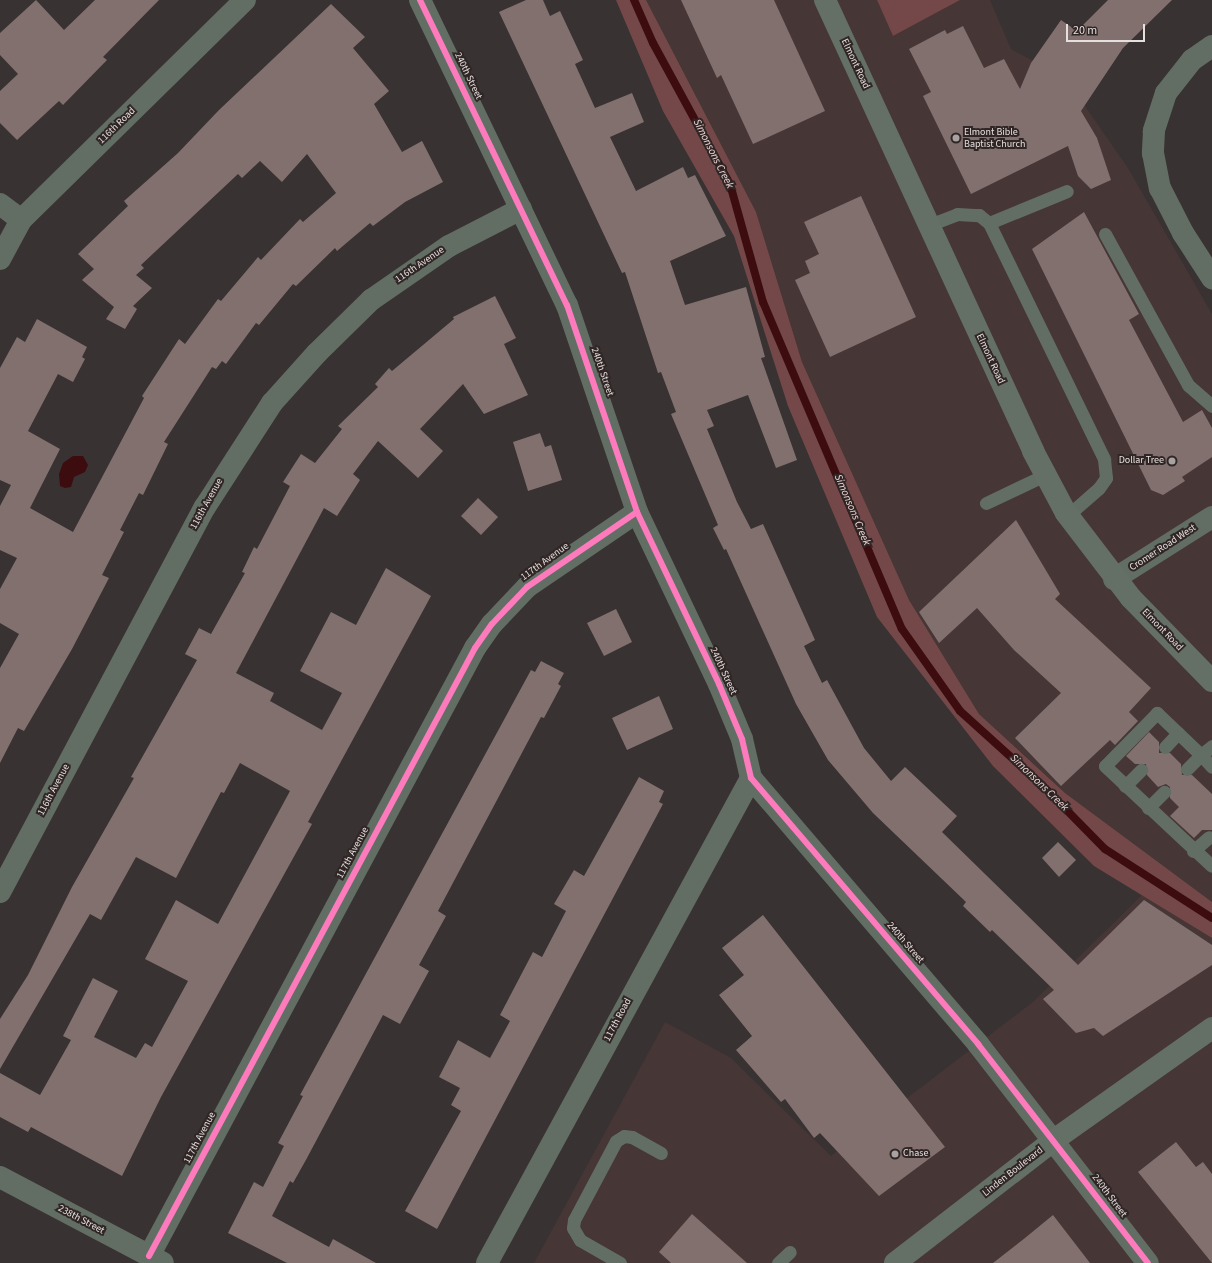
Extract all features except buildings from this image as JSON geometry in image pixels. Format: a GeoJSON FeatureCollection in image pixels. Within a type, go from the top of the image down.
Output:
{"type":"FeatureCollection","features":[{"type":"Feature","properties":{"kind":"main road","name":"Elmont Road"},"geometry":{"type":"LineString","coordinates":[[825,0],[1045,475],[1067,516],[1114,579],[1212,681]]}},
{"type":"Feature","properties":{"kind":"main road","name":"Linden Boulevard"},"geometry":{"type":"LineString","coordinates":[[895,1263],[1054,1140],[1212,1028]]}},
{"type":"Feature","properties":{"kind":"street","name":"116th Road"},"geometry":{"type":"LineString","coordinates":[[0,259],[21,220],[245,0]]}},
{"type":"Feature","properties":{"kind":"street","name":"240th Street"},"geometry":{"type":"LineString","coordinates":[[420,0],[575,323],[637,512],[719,684],[742,739],[751,778],[978,1044],[1148,1263]]}},
{"type":"Feature","properties":{"kind":"street"},"geometry":{"type":"LineString","coordinates":[[1212,46],[1192,60],[1166,93],[1154,131],[1154,146],[1160,188],[1183,233],[1212,278]]}},
{"type":"Feature","properties":{"kind":"street"},"geometry":{"type":"LineString","coordinates":[[0,204],[21,220]]}},
{"type":"Feature","properties":{"kind":"street","name":"116th Avenue"},"geometry":{"type":"LineString","coordinates":[[0,892],[205,507],[272,403],[317,352],[371,300],[449,246],[521,209]]}},
{"type":"Feature","properties":{"kind":"street","name":"117th Avenue"},"geometry":{"type":"LineString","coordinates":[[156,1259],[475,648],[496,619],[527,587],[637,512]]}},
{"type":"Feature","properties":{"kind":"street","name":"Cromer Road West"},"geometry":{"type":"LineString","coordinates":[[1114,579],[1212,516]]}},
{"type":"Feature","properties":{"kind":"street","name":"117th Road"},"geometry":{"type":"LineString","coordinates":[[487,1263],[751,778]]}},
{"type":"Feature","properties":{"kind":"street","name":"238th Street"},"geometry":{"type":"LineString","coordinates":[[0,1177],[156,1259]]}},
{"type":"Feature","properties":{"kind":"lane"},"geometry":{"type":"LineString","coordinates":[[989,223],[1067,191]]}},
{"type":"Feature","properties":{"kind":"lane"},"geometry":{"type":"LineString","coordinates":[[929,225],[957,214],[979,215],[989,223],[1104,459],[1106,478],[1099,488],[1067,516]]}},
{"type":"Feature","properties":{"kind":"lane"},"geometry":{"type":"LineString","coordinates":[[1105,234],[1188,385],[1212,406]]}},
{"type":"Feature","properties":{"kind":"lane"},"geometry":{"type":"LineString","coordinates":[[986,503],[1045,475]]}},
{"type":"Feature","properties":{"kind":"lane"},"geometry":{"type":"LineString","coordinates":[[1212,767],[1157,713],[1105,766],[1193,851],[1212,866]]}},
{"type":"Feature","properties":{"kind":"lane"},"geometry":{"type":"LineString","coordinates":[[1165,747],[1178,733]]}},
{"type":"Feature","properties":{"kind":"lane"},"geometry":{"type":"LineString","coordinates":[[1187,769],[1212,746]]}},
{"type":"Feature","properties":{"kind":"lane"},"geometry":{"type":"LineString","coordinates":[[1125,786],[1141,770]]}},
{"type":"Feature","properties":{"kind":"lane"},"geometry":{"type":"LineString","coordinates":[[1148,808],[1164,792]]}},
{"type":"Feature","properties":{"kind":"lane"},"geometry":{"type":"LineString","coordinates":[[1193,851],[1208,837]]}},
{"type":"Feature","properties":{"kind":"lane"},"geometry":{"type":"LineString","coordinates":[[620,1263],[580,1240],[573,1228],[574,1220],[616,1141],[624,1136],[632,1137],[661,1153]]}},
{"type":"Feature","properties":{"kind":"lane"},"geometry":{"type":"LineString","coordinates":[[778,1263],[790,1252]]}},
{"type":"Feature","properties":{"kind":"shaded area"},"geometry":{"type":"Polygon","coordinates":[[[616,0],[646,0],[756,212],[802,362],[909,600],[979,714],[1065,793],[1212,902],[1212,938],[1094,866],[993,766],[877,617],[788,406],[734,236],[663,111],[616,0]]]}},
{"type":"Feature","properties":{"kind":"shaded area"},"geometry":{"type":"Polygon","coordinates":[[[646,0],[877,0],[893,36],[960,0],[990,0],[1011,49],[1086,89],[1085,106],[1128,168],[1212,314],[1212,902],[1065,793],[979,714],[909,600],[802,362],[756,212],[646,0]]]}},
{"type":"Feature","properties":{"kind":"shaded area"},"geometry":{"type":"Polygon","coordinates":[[[877,0],[960,0],[893,36],[877,0]]]}},
{"type":"Feature","properties":{"kind":"shaded area"},"geometry":{"type":"Polygon","coordinates":[[[73,456],[83,456],[88,465],[85,472],[74,477],[71,487],[65,488],[60,486],[59,474],[63,463],[73,456]]]}},
{"type":"Feature","properties":{"kind":"shaded area"},"geometry":{"type":"Polygon","coordinates":[[[1142,895],[1212,938],[1212,1263],[534,1263],[665,1022],[731,1058],[831,1156],[1033,1002],[1142,895]]]}},
{"type":"Feature","properties":{"kind":"waterway","name":"Simonsons Creek"},"geometry":{"type":"LineString","coordinates":[[634,0],[653,43],[730,184],[763,302],[902,629],[960,711],[1042,785],[1105,849],[1212,918]]}},
{"type":"Feature","properties":{"kind":"cycle path"},"geometry":{"type":"LineString","coordinates":[[420,0],[567,305],[637,512],[719,684],[742,739],[751,778],[978,1044],[1148,1263]]}},
{"type":"Feature","properties":{"kind":"cycle path"},"geometry":{"type":"LineString","coordinates":[[149,1256],[475,648],[492,624],[527,587],[637,512]]}},
{"type":"Feature","properties":{"kind":"place","name":"Elmont Bible Baptist Church"},"geometry":{"type":"Point","coordinates":[956,138]}},
{"type":"Feature","properties":{"kind":"place","name":"Dollar Tree"},"geometry":{"type":"Point","coordinates":[1172,461]}},
{"type":"Feature","properties":{"kind":"place","name":"Chase"},"geometry":{"type":"Point","coordinates":[895,1154]}}]}
